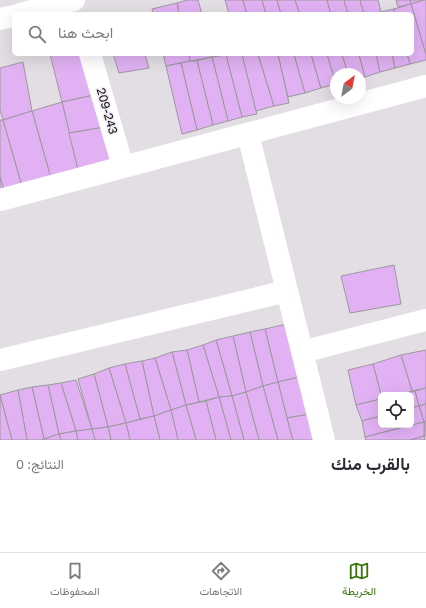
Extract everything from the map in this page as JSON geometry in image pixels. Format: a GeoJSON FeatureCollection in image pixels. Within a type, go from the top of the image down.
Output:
{"type":"FeatureCollection","features":[{"type":"Feature","properties":{"kind":"street"},"geometry":{"type":"LineString","coordinates":[[28,12],[74,0],[77,12]]}},
{"type":"Feature","properties":{"kind":"street"},"geometry":{"type":"LineString","coordinates":[[0,19],[12,16]]}},
{"type":"Feature","properties":{"kind":"street","name":"209-243"},"geometry":{"type":"LineString","coordinates":[[91,56],[123,167]]}},
{"type":"Feature","properties":{"kind":"street"},"geometry":{"type":"LineString","coordinates":[[0,200],[426,86]]}},
{"type":"Feature","properties":{"kind":"street"},"geometry":{"type":"LineString","coordinates":[[248,134],[324,440]]}},
{"type":"Feature","properties":{"kind":"street"},"geometry":{"type":"LineString","coordinates":[[0,360],[287,291]]}},
{"type":"Feature","properties":{"kind":"street"},"geometry":{"type":"LineString","coordinates":[[302,352],[426,320]]}},
{"type":"Feature","properties":{"kind":"building"},"geometry":{"type":"Polygon","coordinates":[[[187,0],[198,0],[201,12],[179,12],[177,3],[187,0]]]}},
{"type":"Feature","properties":{"kind":"building"},"geometry":{"type":"Polygon","coordinates":[[[225,0],[243,0],[246,12],[228,12],[225,0]]]}},
{"type":"Feature","properties":{"kind":"building"},"geometry":{"type":"Polygon","coordinates":[[[243,0],[262,0],[265,12],[246,12],[243,0]]]}},
{"type":"Feature","properties":{"kind":"building"},"geometry":{"type":"Polygon","coordinates":[[[262,0],[277,0],[280,12],[265,12],[262,0]]]}},
{"type":"Feature","properties":{"kind":"building"},"geometry":{"type":"Polygon","coordinates":[[[277,0],[295,0],[299,12],[280,12],[277,0]]]}},
{"type":"Feature","properties":{"kind":"building"},"geometry":{"type":"Polygon","coordinates":[[[295,0],[327,0],[330,12],[299,12],[295,0]]]}},
{"type":"Feature","properties":{"kind":"building"},"geometry":{"type":"Polygon","coordinates":[[[327,0],[344,0],[347,12],[330,12],[327,0]]]}},
{"type":"Feature","properties":{"kind":"building"},"geometry":{"type":"Polygon","coordinates":[[[344,0],[360,0],[363,12],[347,12],[344,0]]]}},
{"type":"Feature","properties":{"kind":"building"},"geometry":{"type":"Polygon","coordinates":[[[360,0],[378,0],[381,12],[363,12],[360,0]]]}},
{"type":"Feature","properties":{"kind":"building"},"geometry":{"type":"Polygon","coordinates":[[[396,0],[410,0],[411,4],[398,7],[396,0]]]}},
{"type":"Feature","properties":{"kind":"building"},"geometry":{"type":"Polygon","coordinates":[[[410,0],[424,0],[411,4],[410,0]]]}},
{"type":"Feature","properties":{"kind":"building"},"geometry":{"type":"Polygon","coordinates":[[[426,0],[426,55],[414,12],[411,4],[426,0]]]}},
{"type":"Feature","properties":{"kind":"building"},"geometry":{"type":"Polygon","coordinates":[[[177,3],[179,12],[153,12],[152,9],[177,3]]]}},
{"type":"Feature","properties":{"kind":"building"},"geometry":{"type":"Polygon","coordinates":[[[411,4],[413,12],[395,12],[394,9],[411,4]]]}},
{"type":"Feature","properties":{"kind":"building"},"geometry":{"type":"Polygon","coordinates":[[[394,9],[395,12],[381,12],[394,9]]]}},
{"type":"Feature","properties":{"kind":"building"},"geometry":{"type":"Polygon","coordinates":[[[414,14],[426,55],[426,60],[410,64],[408,56],[414,56],[414,14]]]}},
{"type":"Feature","properties":{"kind":"building"},"geometry":{"type":"Polygon","coordinates":[[[50,56],[84,56],[94,95],[62,102],[50,56]]]}},
{"type":"Feature","properties":{"kind":"building"},"geometry":{"type":"Polygon","coordinates":[[[114,56],[146,56],[149,68],[119,73],[114,56]]]}},
{"type":"Feature","properties":{"kind":"building"},"geometry":{"type":"Polygon","coordinates":[[[164,56],[189,56],[190,61],[166,66],[164,56]]]}},
{"type":"Feature","properties":{"kind":"building"},"geometry":{"type":"Polygon","coordinates":[[[189,56],[212,57],[190,61],[189,56]]]}},
{"type":"Feature","properties":{"kind":"building"},"geometry":{"type":"Polygon","coordinates":[[[226,56],[242,56],[257,114],[242,117],[226,56]]]}},
{"type":"Feature","properties":{"kind":"building"},"geometry":{"type":"Polygon","coordinates":[[[226,56],[242,117],[228,121],[212,57],[226,56]]]}},
{"type":"Feature","properties":{"kind":"building"},"geometry":{"type":"Polygon","coordinates":[[[242,56],[259,56],[274,106],[256,111],[242,56]]]}},
{"type":"Feature","properties":{"kind":"building"},"geometry":{"type":"Polygon","coordinates":[[[259,56],[278,56],[289,103],[274,106],[259,56]]]}},
{"type":"Feature","properties":{"kind":"building"},"geometry":{"type":"Polygon","coordinates":[[[278,56],[295,56],[305,93],[288,97],[278,56]]]}},
{"type":"Feature","properties":{"kind":"building"},"geometry":{"type":"Polygon","coordinates":[[[295,56],[312,56],[321,88],[305,93],[295,56]]]}},
{"type":"Feature","properties":{"kind":"building"},"geometry":{"type":"Polygon","coordinates":[[[312,56],[328,56],[331,68],[330,86],[321,88],[312,56]]]}},
{"type":"Feature","properties":{"kind":"building"},"geometry":{"type":"Polygon","coordinates":[[[328,56],[343,56],[346,68],[331,68],[328,56]]]}},
{"type":"Feature","properties":{"kind":"building"},"geometry":{"type":"Polygon","coordinates":[[[343,56],[360,56],[363,68],[346,68],[343,56]]]}},
{"type":"Feature","properties":{"kind":"building"},"geometry":{"type":"Polygon","coordinates":[[[360,56],[376,56],[380,72],[366,77],[366,68],[363,68],[360,56]]]}},
{"type":"Feature","properties":{"kind":"building"},"geometry":{"type":"Polygon","coordinates":[[[376,56],[392,56],[395,68],[380,72],[376,56]]]}},
{"type":"Feature","properties":{"kind":"building"},"geometry":{"type":"Polygon","coordinates":[[[392,56],[408,56],[410,64],[395,68],[392,56]]]}},
{"type":"Feature","properties":{"kind":"building"},"geometry":{"type":"Polygon","coordinates":[[[212,57],[228,121],[213,125],[197,61],[212,57]]]}},
{"type":"Feature","properties":{"kind":"building"},"geometry":{"type":"Polygon","coordinates":[[[197,61],[213,125],[197,130],[181,63],[197,61]]]}},
{"type":"Feature","properties":{"kind":"building"},"geometry":{"type":"Polygon","coordinates":[[[23,62],[32,111],[3,120],[0,110],[0,68],[23,62]]]}},
{"type":"Feature","properties":{"kind":"building"},"geometry":{"type":"Polygon","coordinates":[[[181,63],[197,130],[182,134],[166,66],[181,63]]]}},
{"type":"Feature","properties":{"kind":"building"},"geometry":{"type":"Polygon","coordinates":[[[94,95],[105,127],[69,133],[62,102],[94,95]]]}},
{"type":"Feature","properties":{"kind":"building"},"geometry":{"type":"Polygon","coordinates":[[[62,102],[79,173],[52,182],[32,111],[62,102]]]}},
{"type":"Feature","properties":{"kind":"building"},"geometry":{"type":"Polygon","coordinates":[[[32,111],[52,182],[23,190],[3,120],[32,111]]]}},
{"type":"Feature","properties":{"kind":"building"},"geometry":{"type":"Polygon","coordinates":[[[0,120],[3,120],[23,190],[5,194],[0,177],[0,120]]]}},
{"type":"Feature","properties":{"kind":"building"},"geometry":{"type":"Polygon","coordinates":[[[105,127],[113,164],[79,173],[69,133],[105,127]]]}},
{"type":"Feature","properties":{"kind":"building"},"geometry":{"type":"Polygon","coordinates":[[[0,177],[5,194],[0,195],[0,177]]]}},
{"type":"Feature","properties":{"kind":"building"},"geometry":{"type":"Polygon","coordinates":[[[394,265],[401,304],[350,313],[341,276],[394,265]]]}},
{"type":"Feature","properties":{"kind":"building"},"geometry":{"type":"Polygon","coordinates":[[[291,323],[308,375],[278,382],[265,329],[291,323]]]}},
{"type":"Feature","properties":{"kind":"building"},"geometry":{"type":"Polygon","coordinates":[[[265,329],[278,382],[263,386],[250,332],[265,329]]]}},
{"type":"Feature","properties":{"kind":"building"},"geometry":{"type":"Polygon","coordinates":[[[250,332],[263,386],[246,392],[233,336],[250,332]]]}},
{"type":"Feature","properties":{"kind":"building"},"geometry":{"type":"Polygon","coordinates":[[[233,336],[246,392],[232,396],[216,340],[233,336]]]}},
{"type":"Feature","properties":{"kind":"building"},"geometry":{"type":"Polygon","coordinates":[[[216,340],[232,396],[219,397],[203,345],[216,340]]]}},
{"type":"Feature","properties":{"kind":"building"},"geometry":{"type":"Polygon","coordinates":[[[203,345],[219,397],[199,402],[187,350],[203,345]]]}},
{"type":"Feature","properties":{"kind":"building"},"geometry":{"type":"Polygon","coordinates":[[[187,350],[199,402],[186,405],[172,352],[187,350]]]}},
{"type":"Feature","properties":{"kind":"building"},"geometry":{"type":"Polygon","coordinates":[[[426,350],[426,388],[412,391],[401,355],[426,350]]]}},
{"type":"Feature","properties":{"kind":"building"},"geometry":{"type":"Polygon","coordinates":[[[172,352],[186,405],[171,410],[155,358],[172,352]]]}},
{"type":"Feature","properties":{"kind":"building"},"geometry":{"type":"Polygon","coordinates":[[[401,355],[412,391],[380,392],[373,364],[401,355]]]}},
{"type":"Feature","properties":{"kind":"building"},"geometry":{"type":"Polygon","coordinates":[[[155,358],[171,410],[154,416],[142,361],[155,358]]]}},
{"type":"Feature","properties":{"kind":"building"},"geometry":{"type":"Polygon","coordinates":[[[142,361],[154,416],[140,419],[125,364],[142,361]]]}},
{"type":"Feature","properties":{"kind":"building"},"geometry":{"type":"Polygon","coordinates":[[[125,364],[140,419],[126,423],[109,368],[125,364]]]}},
{"type":"Feature","properties":{"kind":"building"},"geometry":{"type":"Polygon","coordinates":[[[373,364],[380,392],[378,392],[378,400],[356,405],[348,370],[373,364]]]}},
{"type":"Feature","properties":{"kind":"building"},"geometry":{"type":"Polygon","coordinates":[[[109,368],[126,423],[108,427],[94,374],[109,368]]]}},
{"type":"Feature","properties":{"kind":"building"},"geometry":{"type":"Polygon","coordinates":[[[94,374],[108,427],[92,429],[78,379],[94,374]]]}},
{"type":"Feature","properties":{"kind":"building"},"geometry":{"type":"Polygon","coordinates":[[[308,375],[316,413],[287,418],[278,382],[308,375]]]}},
{"type":"Feature","properties":{"kind":"building"},"geometry":{"type":"Polygon","coordinates":[[[76,380],[92,429],[76,431],[61,383],[76,380]]]}},
{"type":"Feature","properties":{"kind":"building"},"geometry":{"type":"Polygon","coordinates":[[[278,382],[293,440],[278,440],[263,386],[278,382]]]}},
{"type":"Feature","properties":{"kind":"building"},"geometry":{"type":"Polygon","coordinates":[[[61,383],[76,431],[59,434],[48,385],[61,383]]]}},
{"type":"Feature","properties":{"kind":"building"},"geometry":{"type":"Polygon","coordinates":[[[48,385],[59,434],[44,439],[32,387],[48,385]]]}},
{"type":"Feature","properties":{"kind":"building"},"geometry":{"type":"Polygon","coordinates":[[[263,386],[278,440],[259,440],[246,392],[263,386]]]}},
{"type":"Feature","properties":{"kind":"building"},"geometry":{"type":"Polygon","coordinates":[[[32,387],[44,439],[41,440],[27,440],[18,390],[32,387]]]}},
{"type":"Feature","properties":{"kind":"building"},"geometry":{"type":"Polygon","coordinates":[[[426,388],[426,404],[419,406],[415,391],[426,388]]]}},
{"type":"Feature","properties":{"kind":"building"},"geometry":{"type":"Polygon","coordinates":[[[18,390],[27,440],[12,440],[0,395],[18,390]]]}},
{"type":"Feature","properties":{"kind":"building"},"geometry":{"type":"Polygon","coordinates":[[[415,391],[419,406],[414,407],[414,392],[411,392],[415,391]]]}},
{"type":"Feature","properties":{"kind":"building"},"geometry":{"type":"Polygon","coordinates":[[[246,392],[259,440],[244,440],[232,396],[246,392]]]}},
{"type":"Feature","properties":{"kind":"building"},"geometry":{"type":"Polygon","coordinates":[[[0,395],[12,440],[0,440],[0,395]]]}},
{"type":"Feature","properties":{"kind":"building"},"geometry":{"type":"Polygon","coordinates":[[[232,396],[244,440],[231,440],[219,397],[232,396]]]}},
{"type":"Feature","properties":{"kind":"building"},"geometry":{"type":"Polygon","coordinates":[[[219,397],[231,440],[216,440],[206,401],[219,397]]]}},
{"type":"Feature","properties":{"kind":"building"},"geometry":{"type":"Polygon","coordinates":[[[378,400],[378,417],[362,421],[356,405],[378,400]]]}},
{"type":"Feature","properties":{"kind":"building"},"geometry":{"type":"Polygon","coordinates":[[[206,401],[216,440],[196,440],[186,405],[206,401]]]}},
{"type":"Feature","properties":{"kind":"building"},"geometry":{"type":"Polygon","coordinates":[[[426,404],[426,421],[424,422],[419,406],[426,404]]]}},
{"type":"Feature","properties":{"kind":"building"},"geometry":{"type":"Polygon","coordinates":[[[186,405],[196,440],[178,440],[171,410],[186,405]]]}},
{"type":"Feature","properties":{"kind":"building"},"geometry":{"type":"Polygon","coordinates":[[[419,406],[424,422],[414,425],[414,407],[419,406]]]}},
{"type":"Feature","properties":{"kind":"building"},"geometry":{"type":"Polygon","coordinates":[[[171,410],[178,440],[160,440],[154,416],[171,410]]]}},
{"type":"Feature","properties":{"kind":"building"},"geometry":{"type":"Polygon","coordinates":[[[316,413],[323,440],[293,440],[287,418],[316,413]]]}},
{"type":"Feature","properties":{"kind":"building"},"geometry":{"type":"Polygon","coordinates":[[[154,416],[160,440],[130,440],[126,423],[154,416]]]}},
{"type":"Feature","properties":{"kind":"building"},"geometry":{"type":"Polygon","coordinates":[[[378,417],[378,428],[400,428],[365,437],[362,421],[378,417]]]}},
{"type":"Feature","properties":{"kind":"building"},"geometry":{"type":"Polygon","coordinates":[[[426,421],[426,436],[424,436],[424,422],[426,421]]]}},
{"type":"Feature","properties":{"kind":"building"},"geometry":{"type":"Polygon","coordinates":[[[424,422],[424,436],[410,440],[366,440],[365,437],[400,428],[414,428],[414,425],[424,422]]]}},
{"type":"Feature","properties":{"kind":"building"},"geometry":{"type":"Polygon","coordinates":[[[126,423],[130,440],[111,440],[108,427],[126,423]]]}},
{"type":"Feature","properties":{"kind":"building"},"geometry":{"type":"Polygon","coordinates":[[[108,427],[111,440],[95,440],[92,429],[108,427]]]}},
{"type":"Feature","properties":{"kind":"building"},"geometry":{"type":"Polygon","coordinates":[[[92,429],[95,440],[78,440],[76,431],[92,429]]]}},
{"type":"Feature","properties":{"kind":"building"},"geometry":{"type":"Polygon","coordinates":[[[76,431],[78,440],[61,440],[59,434],[76,431]]]}},
{"type":"Feature","properties":{"kind":"building"},"geometry":{"type":"Polygon","coordinates":[[[59,434],[61,440],[44,440],[44,439],[59,434]]]}},
{"type":"Feature","properties":{"kind":"building"},"geometry":{"type":"Polygon","coordinates":[[[424,436],[425,440],[410,440],[424,436]]]}}]}
